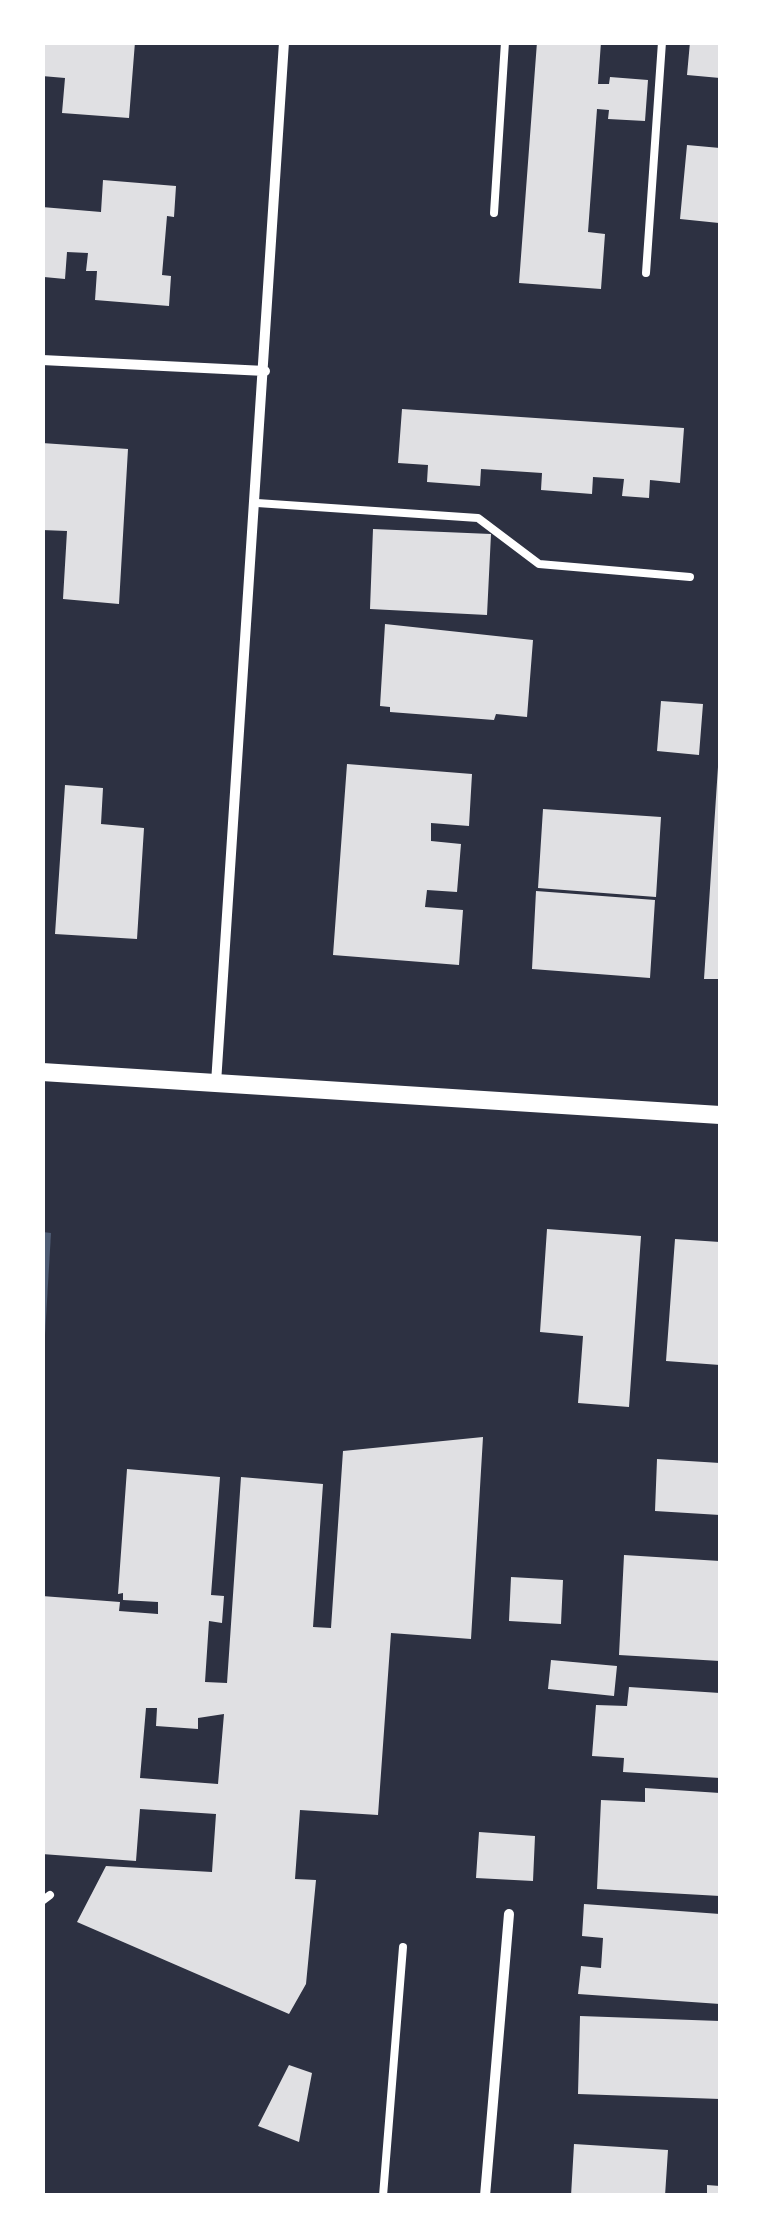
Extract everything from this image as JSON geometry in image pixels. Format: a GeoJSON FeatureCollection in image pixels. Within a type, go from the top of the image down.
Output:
{"type":"FeatureCollection","features":[{"type":"Feature","properties":{"kind":"street"},"geometry":{"type":"LineString","coordinates":[[216,1083],[257,503],[284,42]]}},
{"type":"Feature","properties":{"kind":"street"},"geometry":{"type":"LineString","coordinates":[[42,360],[265,370]]}},
{"type":"Feature","properties":{"kind":"street"},"geometry":{"type":"LineString","coordinates":[[42,1072],[720,1115]]}},
{"type":"Feature","properties":{"kind":"street"},"geometry":{"type":"LineString","coordinates":[[486,2196],[508,1914]]}},
{"type":"Feature","properties":{"kind":"lane"},"geometry":{"type":"LineString","coordinates":[[494,213],[505,42]]}},
{"type":"Feature","properties":{"kind":"lane"},"geometry":{"type":"LineString","coordinates":[[646,273],[662,42]]}},
{"type":"Feature","properties":{"kind":"lane"},"geometry":{"type":"LineString","coordinates":[[257,503],[478,518],[539,564],[690,577]]}},
{"type":"Feature","properties":{"kind":"lane"},"geometry":{"type":"LineString","coordinates":[[383,2196],[402,1947]]}},
{"type":"Feature","properties":{"kind":"water"},"geometry":{"type":"Polygon","coordinates":[[[42,1232],[51,1233],[43,1369],[42,1232]]]}},
{"type":"Feature","properties":{"kind":"building"},"geometry":{"type":"Polygon","coordinates":[[[42,42],[135,42],[129,118],[62,113],[65,78],[42,76],[42,42]]]}},
{"type":"Feature","properties":{"kind":"building"},"geometry":{"type":"Polygon","coordinates":[[[537,42],[601,42],[598,84],[609,84],[610,77],[648,80],[645,121],[608,119],[609,110],[597,109],[588,232],[605,234],[601,289],[519,283],[537,42]]]}},
{"type":"Feature","properties":{"kind":"building"},"geometry":{"type":"Polygon","coordinates":[[[690,42],[720,42],[720,78],[687,75],[690,42]]]}},
{"type":"Feature","properties":{"kind":"building"},"geometry":{"type":"Polygon","coordinates":[[[687,145],[720,148],[719,223],[680,219],[687,145]]]}},
{"type":"Feature","properties":{"kind":"building"},"geometry":{"type":"Polygon","coordinates":[[[103,180],[176,186],[174,217],[167,216],[162,275],[171,276],[169,306],[95,300],[97,271],[86,271],[88,253],[67,252],[65,279],[44,277],[42,207],[101,212],[103,180]]]}},
{"type":"Feature","properties":{"kind":"building"},"geometry":{"type":"Polygon","coordinates":[[[402,409],[684,428],[680,483],[650,480],[649,498],[622,496],[624,479],[593,477],[592,494],[541,490],[542,473],[481,469],[480,486],[427,482],[428,465],[398,463],[402,409]]]}},
{"type":"Feature","properties":{"kind":"building"},"geometry":{"type":"Polygon","coordinates":[[[42,443],[128,449],[119,604],[63,599],[67,531],[42,530],[42,443]]]}},
{"type":"Feature","properties":{"kind":"building"},"geometry":{"type":"Polygon","coordinates":[[[373,529],[491,534],[487,615],[370,609],[373,529]]]}},
{"type":"Feature","properties":{"kind":"building"},"geometry":{"type":"Polygon","coordinates":[[[385,624],[533,640],[527,717],[496,714],[494,720],[390,712],[390,707],[380,706],[385,624]]]}},
{"type":"Feature","properties":{"kind":"building"},"geometry":{"type":"Polygon","coordinates":[[[661,701],[703,704],[699,755],[657,751],[661,701]]]}},
{"type":"Feature","properties":{"kind":"building"},"geometry":{"type":"Polygon","coordinates":[[[347,764],[472,774],[469,826],[431,823],[431,841],[461,844],[457,892],[427,890],[425,907],[463,910],[459,965],[333,955],[347,764]]]}},
{"type":"Feature","properties":{"kind":"building"},"geometry":{"type":"Polygon","coordinates":[[[718,767],[720,979],[704,979],[718,767]]]}},
{"type":"Feature","properties":{"kind":"building"},"geometry":{"type":"Polygon","coordinates":[[[65,785],[103,788],[101,824],[144,828],[137,939],[55,934],[65,785]]]}},
{"type":"Feature","properties":{"kind":"building"},"geometry":{"type":"Polygon","coordinates":[[[543,809],[661,817],[656,897],[538,888],[543,809]]]}},
{"type":"Feature","properties":{"kind":"building"},"geometry":{"type":"Polygon","coordinates":[[[536,891],[655,900],[650,978],[532,969],[536,891]]]}},
{"type":"Feature","properties":{"kind":"building"},"geometry":{"type":"Polygon","coordinates":[[[547,1229],[641,1236],[629,1407],[578,1403],[583,1336],[540,1332],[547,1229]]]}},
{"type":"Feature","properties":{"kind":"building"},"geometry":{"type":"Polygon","coordinates":[[[675,1239],[720,1242],[720,1365],[666,1361],[675,1239]]]}},
{"type":"Feature","properties":{"kind":"building"},"geometry":{"type":"Polygon","coordinates":[[[483,1437],[471,1639],[391,1633],[378,1815],[300,1810],[295,1879],[316,1880],[306,1984],[289,2014],[77,1922],[106,1866],[212,1872],[216,1814],[140,1809],[136,1861],[42,1854],[42,1596],[120,1602],[119,1611],[158,1614],[158,1602],[123,1600],[123,1593],[118,1594],[127,1469],[220,1477],[211,1595],[224,1596],[222,1623],[209,1621],[205,1682],[227,1683],[241,1477],[323,1484],[313,1627],[331,1628],[343,1451],[483,1437]],[[146,1708],[140,1778],[218,1784],[224,1714],[198,1718],[198,1729],[156,1726],[157,1708],[146,1708]]]}},
{"type":"Feature","properties":{"kind":"building"},"geometry":{"type":"Polygon","coordinates":[[[657,1459],[720,1463],[720,1515],[655,1511],[657,1459]]]}},
{"type":"Feature","properties":{"kind":"building"},"geometry":{"type":"Polygon","coordinates":[[[624,1555],[720,1561],[720,1661],[619,1655],[624,1555]]]}},
{"type":"Feature","properties":{"kind":"building"},"geometry":{"type":"Polygon","coordinates":[[[511,1577],[563,1580],[561,1624],[509,1621],[511,1577]]]}},
{"type":"Feature","properties":{"kind":"building"},"geometry":{"type":"Polygon","coordinates":[[[551,1660],[617,1666],[614,1696],[548,1689],[551,1660]]]}},
{"type":"Feature","properties":{"kind":"building"},"geometry":{"type":"Polygon","coordinates":[[[629,1687],[720,1693],[720,1778],[623,1772],[624,1758],[592,1756],[596,1705],[627,1706],[629,1687]]]}},
{"type":"Feature","properties":{"kind":"building"},"geometry":{"type":"Polygon","coordinates":[[[645,1788],[720,1793],[720,1896],[597,1889],[601,1800],[645,1802],[645,1788]]]}},
{"type":"Feature","properties":{"kind":"building"},"geometry":{"type":"Polygon","coordinates":[[[479,1832],[535,1836],[533,1881],[476,1878],[479,1832]]]}},
{"type":"Feature","properties":{"kind":"building"},"geometry":{"type":"Polygon","coordinates":[[[584,1904],[720,1914],[720,2004],[578,1994],[581,1966],[601,1968],[603,1938],[582,1936],[584,1904]]]}},
{"type":"Feature","properties":{"kind":"building"},"geometry":{"type":"Polygon","coordinates":[[[580,2016],[720,2021],[720,2099],[578,2094],[580,2016]]]}},
{"type":"Feature","properties":{"kind":"building"},"geometry":{"type":"Polygon","coordinates":[[[289,2065],[312,2073],[299,2142],[258,2126],[289,2065]]]}},
{"type":"Feature","properties":{"kind":"building"},"geometry":{"type":"Polygon","coordinates":[[[574,2144],[668,2150],[665,2196],[571,2196],[574,2144]]]}},
{"type":"Feature","properties":{"kind":"building"},"geometry":{"type":"Polygon","coordinates":[[[707,2185],[720,2186],[720,2196],[707,2196],[707,2185]]]}}]}
